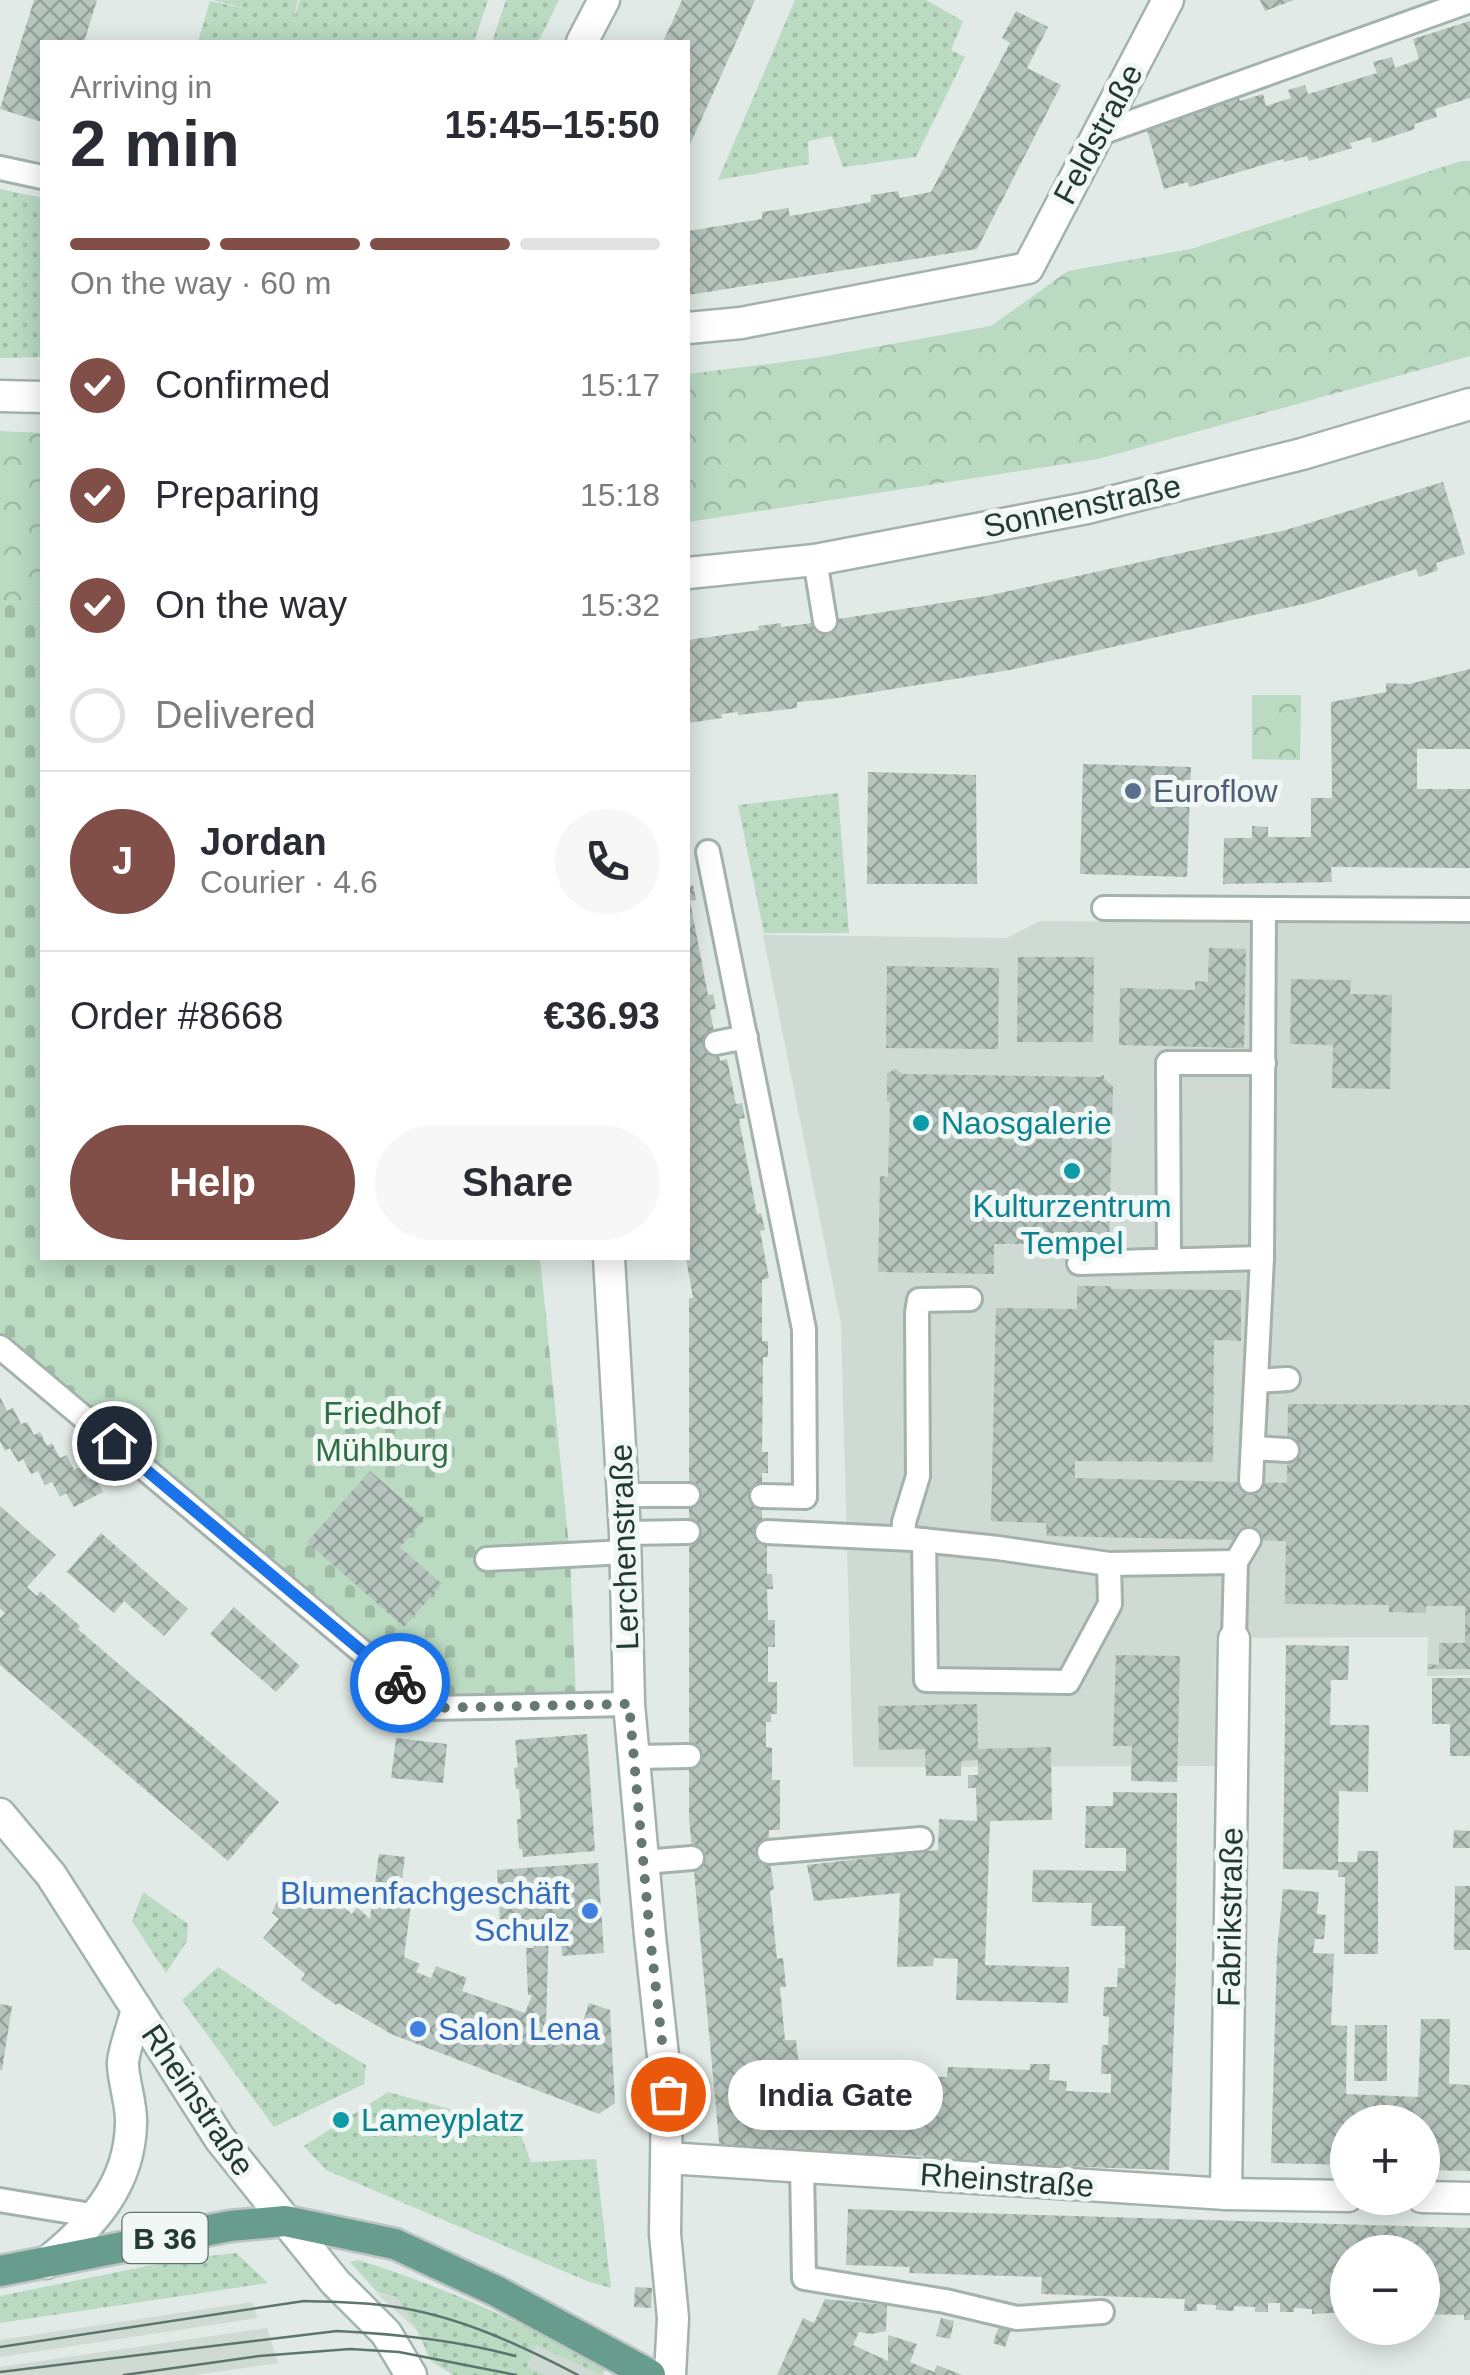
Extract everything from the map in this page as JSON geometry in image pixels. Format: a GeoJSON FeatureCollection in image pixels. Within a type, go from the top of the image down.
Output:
{"type":"FeatureCollection","features":[{"type":"Feature","properties":{"kind":"main road","name":"B 36"},"geometry":{"type":"LineString","coordinates":[[0,2272],[230,2226],[285,2221]]}},
{"type":"Feature","properties":{"kind":"main road"},"geometry":{"type":"LineString","coordinates":[[285,2221],[394,2244],[496,2292],[650,2375]]}},
{"type":"Feature","properties":{"kind":"street"},"geometry":{"type":"LineString","coordinates":[[583,40],[604,0]]}},
{"type":"Feature","properties":{"kind":"street","name":"Feldstraße"},"geometry":{"type":"LineString","coordinates":[[690,328],[741,323],[1028,268],[1168,0]]}},
{"type":"Feature","properties":{"kind":"street"},"geometry":{"type":"LineString","coordinates":[[0,396],[40,397]]}},
{"type":"Feature","properties":{"kind":"street","name":"Sonnenstraße"},"geometry":{"type":"LineString","coordinates":[[690,573],[815,560],[1088,508],[1302,454],[1470,404]]}},
{"type":"Feature","properties":{"kind":"street","name":"Lerchenstraße"},"geometry":{"type":"LineString","coordinates":[[609,1260],[626,1542],[629,1704],[668,2094],[665,2234],[673,2318],[670,2375]]}},
{"type":"Feature","properties":{"kind":"street","name":"Fabrikstraße"},"geometry":{"type":"LineString","coordinates":[[1226,2194],[1234,1640]]}},
{"type":"Feature","properties":{"kind":"street","name":"Rheinstraße"},"geometry":{"type":"LineString","coordinates":[[0,1814],[51,1875],[220,2139],[335,2282],[386,2333],[411,2375]]}},
{"type":"Feature","properties":{"kind":"street"},"geometry":{"type":"LineString","coordinates":[[46,2263],[97,2216],[126,2161],[132,2124],[123,2063],[137,2009]]}},
{"type":"Feature","properties":{"kind":"street","name":"Rheinstraße"},"geometry":{"type":"LineString","coordinates":[[667,2158],[1226,2194],[1330,2196]]}},
{"type":"Feature","properties":{"kind":"street"},"geometry":{"type":"LineString","coordinates":[[1440,2198],[1470,2198]]}},
{"type":"Feature","properties":{"kind":"lane"},"geometry":{"type":"LineString","coordinates":[[1098,134],[1470,0]]}},
{"type":"Feature","properties":{"kind":"lane"},"geometry":{"type":"LineString","coordinates":[[0,168],[40,176]]}},
{"type":"Feature","properties":{"kind":"lane"},"geometry":{"type":"LineString","coordinates":[[815,560],[825,620]]}},
{"type":"Feature","properties":{"kind":"lane"},"geometry":{"type":"LineString","coordinates":[[708,852],[804,1329],[805,1497],[762,1496]]}},
{"type":"Feature","properties":{"kind":"lane"},"geometry":{"type":"LineString","coordinates":[[1104,908],[1470,910]]}},
{"type":"Feature","properties":{"kind":"lane"},"geometry":{"type":"LineString","coordinates":[[1252,1481],[1262,1258],[1264,910]]}},
{"type":"Feature","properties":{"kind":"lane"},"geometry":{"type":"LineString","coordinates":[[716,1043],[746,1037]]}},
{"type":"Feature","properties":{"kind":"lane"},"geometry":{"type":"LineString","coordinates":[[1169,1260],[1168,1063],[1264,1063]]}},
{"type":"Feature","properties":{"kind":"lane"},"geometry":{"type":"LineString","coordinates":[[1078,1263],[1262,1258]]}},
{"type":"Feature","properties":{"kind":"lane"},"geometry":{"type":"LineString","coordinates":[[970,1299],[919,1300],[918,1476],[904,1522],[913,1539],[926,1680],[1068,1682],[1110,1604],[1109,1564]]}},
{"type":"Feature","properties":{"kind":"lane"},"geometry":{"type":"LineString","coordinates":[[0,1347],[429,1708],[629,1704]]}},
{"type":"Feature","properties":{"kind":"lane"},"geometry":{"type":"LineString","coordinates":[[1256,1382],[1288,1379]]}},
{"type":"Feature","properties":{"kind":"lane"},"geometry":{"type":"LineString","coordinates":[[1252,1448],[1287,1450]]}},
{"type":"Feature","properties":{"kind":"lane"},"geometry":{"type":"LineString","coordinates":[[623,1494],[688,1495]]}},
{"type":"Feature","properties":{"kind":"lane"},"geometry":{"type":"LineString","coordinates":[[487,1559],[688,1532]]}},
{"type":"Feature","properties":{"kind":"lane"},"geometry":{"type":"LineString","coordinates":[[767,1532],[913,1539],[1109,1564],[1236,1562]]}},
{"type":"Feature","properties":{"kind":"lane"},"geometry":{"type":"LineString","coordinates":[[1234,1640],[1236,1562],[1249,1540]]}},
{"type":"Feature","properties":{"kind":"lane"},"geometry":{"type":"LineString","coordinates":[[634,1757],[689,1756]]}},
{"type":"Feature","properties":{"kind":"lane"},"geometry":{"type":"LineString","coordinates":[[769,1852],[921,1839]]}},
{"type":"Feature","properties":{"kind":"lane"},"geometry":{"type":"LineString","coordinates":[[644,1862],[692,1858]]}},
{"type":"Feature","properties":{"kind":"lane"},"geometry":{"type":"LineString","coordinates":[[802,2167],[804,2278],[945,2301],[1017,2318],[1102,2312]]}},
{"type":"Feature","properties":{"kind":"lane"},"geometry":{"type":"LineString","coordinates":[[0,2200],[97,2216]]}},
{"type":"Feature","properties":{"kind":"shaded area"},"geometry":{"type":"Polygon","coordinates":[[[1040,921],[1470,924],[1470,1675],[1427,1676],[1428,1637],[1216,1638],[1215,1766],[853,1767],[841,1324],[763,935],[1007,938],[1040,921]]]}},
{"type":"Feature","properties":{"kind":"shaded area"},"geometry":{"type":"Polygon","coordinates":[[[377,2294],[397,2297],[558,2350],[606,2375],[474,2375],[440,2351],[377,2294]]]}},
{"type":"Feature","properties":{"kind":"shaded area"},"geometry":{"type":"Polygon","coordinates":[[[252,2302],[258,2318],[0,2357],[0,2340],[252,2302]]]}},
{"type":"Feature","properties":{"kind":"shaded area"},"geometry":{"type":"Polygon","coordinates":[[[267,2328],[278,2363],[195,2375],[0,2375],[0,2367],[267,2328]]]}},
{"type":"Feature","properties":{"kind":"green space"},"geometry":{"type":"Polygon","coordinates":[[[213,0],[298,0],[293,21],[300,0],[488,0],[475,40],[199,40],[210,1],[251,10],[213,0]]]}},
{"type":"Feature","properties":{"kind":"green space"},"geometry":{"type":"Polygon","coordinates":[[[506,0],[559,0],[539,40],[493,40],[506,0]]]}},
{"type":"Feature","properties":{"kind":"green space"},"geometry":{"type":"Polygon","coordinates":[[[795,0],[926,0],[963,21],[951,50],[965,57],[916,157],[843,167],[832,136],[808,141],[809,164],[718,180],[795,0]]]}},
{"type":"Feature","properties":{"kind":"green space"},"geometry":{"type":"Polygon","coordinates":[[[1470,161],[1470,356],[1098,459],[690,522],[690,374],[815,358],[991,326],[1068,271],[1191,249],[1470,161]]]}},
{"type":"Feature","properties":{"kind":"green space"},"geometry":{"type":"Polygon","coordinates":[[[0,189],[40,198],[40,357],[0,358],[0,189]]]}},
{"type":"Feature","properties":{"kind":"green space"},"geometry":{"type":"Polygon","coordinates":[[[0,431],[40,433],[40,603],[0,601],[0,431]]]}},
{"type":"Feature","properties":{"kind":"green space","name":"Friedhof Mühlburg"},"geometry":{"type":"Polygon","coordinates":[[[0,601],[40,603],[40,1260],[540,1260],[570,1556],[576,1697],[434,1701],[0,1338],[0,601]]]}},
{"type":"Feature","properties":{"kind":"green space"},"geometry":{"type":"Polygon","coordinates":[[[1252,695],[1301,695],[1300,760],[1252,759],[1252,695]]]}},
{"type":"Feature","properties":{"kind":"green space"},"geometry":{"type":"Polygon","coordinates":[[[838,793],[849,933],[764,933],[738,805],[838,793]]]}},
{"type":"Feature","properties":{"kind":"green space"},"geometry":{"type":"Polygon","coordinates":[[[143,1892],[188,1924],[187,1941],[166,1973],[132,1921],[143,1892]]]}},
{"type":"Feature","properties":{"kind":"green space"},"geometry":{"type":"Polygon","coordinates":[[[218,1967],[366,2065],[364,2084],[274,2127],[182,2000],[218,1967]]]}},
{"type":"Feature","properties":{"kind":"green space"},"geometry":{"type":"Polygon","coordinates":[[[388,2092],[518,2128],[531,2162],[596,2159],[611,2288],[326,2170],[304,2146],[388,2092]]]}},
{"type":"Feature","properties":{"kind":"green space"},"geometry":{"type":"Polygon","coordinates":[[[236,2253],[268,2283],[0,2323],[0,2296],[182,2259],[236,2253]]]}},
{"type":"Feature","properties":{"kind":"green space"},"geometry":{"type":"Polygon","coordinates":[[[358,2260],[485,2308],[606,2369],[602,2375],[536,2345],[527,2367],[546,2375],[453,2375],[431,2361],[397,2297],[378,2293],[350,2262],[358,2260]]]}},
{"type":"Feature","properties":{"kind":"building"},"geometry":{"type":"Polygon","coordinates":[[[34,0],[97,0],[85,40],[40,40],[40,121],[0,109],[34,0]]]}},
{"type":"Feature","properties":{"kind":"building"},"geometry":{"type":"Polygon","coordinates":[[[682,0],[755,0],[690,145],[690,40],[664,40],[682,0]]]}},
{"type":"Feature","properties":{"kind":"building"},"geometry":{"type":"Polygon","coordinates":[[[1260,0],[1294,0],[1265,11],[1260,0]]]}},
{"type":"Feature","properties":{"kind":"building"},"geometry":{"type":"Polygon","coordinates":[[[1016,11],[1048,27],[1027,68],[1061,85],[977,249],[690,295],[690,231],[762,219],[762,212],[788,208],[790,216],[871,202],[871,195],[898,191],[900,198],[931,192],[1010,43],[1002,38],[1016,11]]]}},
{"type":"Feature","properties":{"kind":"building"},"geometry":{"type":"Polygon","coordinates":[[[1470,21],[1470,98],[1435,109],[1437,117],[1414,124],[1415,129],[1372,143],[1371,137],[1350,143],[1352,148],[1309,161],[1307,156],[1284,162],[1283,159],[1189,187],[1188,182],[1164,189],[1147,130],[1169,124],[1167,118],[1238,96],[1240,101],[1263,94],[1266,106],[1291,98],[1288,90],[1305,85],[1308,94],[1377,73],[1373,62],[1392,57],[1395,68],[1419,59],[1413,39],[1470,21]]]}},
{"type":"Feature","properties":{"kind":"building"},"geometry":{"type":"Polygon","coordinates":[[[1443,482],[1465,554],[1436,563],[1438,570],[1419,577],[1416,569],[1308,603],[1010,670],[797,702],[797,708],[721,714],[722,718],[690,723],[690,640],[759,630],[758,626],[819,622],[986,596],[1286,530],[1443,482]]]}},
{"type":"Feature","properties":{"kind":"building"},"geometry":{"type":"Polygon","coordinates":[[[1470,669],[1470,749],[1417,749],[1417,789],[1470,789],[1470,868],[1331,867],[1332,882],[1223,884],[1224,838],[1252,838],[1252,826],[1268,827],[1268,837],[1311,837],[1311,798],[1332,798],[1331,702],[1386,692],[1386,683],[1409,684],[1470,669]]]}},
{"type":"Feature","properties":{"kind":"building"},"geometry":{"type":"Polygon","coordinates":[[[1083,764],[1191,767],[1187,877],[1080,874],[1083,764]]]}},
{"type":"Feature","properties":{"kind":"building"},"geometry":{"type":"Polygon","coordinates":[[[868,772],[976,775],[977,884],[867,884],[868,772]]]}},
{"type":"Feature","properties":{"kind":"building"},"geometry":{"type":"Polygon","coordinates":[[[693,885],[696,900],[690,901],[693,885]]]}},
{"type":"Feature","properties":{"kind":"building"},"geometry":{"type":"Polygon","coordinates":[[[690,901],[708,995],[713,994],[716,1009],[710,1010],[720,1061],[727,1059],[736,1104],[742,1103],[745,1118],[739,1119],[757,1214],[761,1213],[765,1230],[760,1231],[769,1278],[762,1280],[762,1341],[768,1341],[768,1357],[763,1357],[762,1452],[768,1452],[768,1473],[762,1473],[762,1520],[767,1520],[767,1574],[772,1574],[773,1589],[767,1589],[768,1620],[775,1620],[775,1647],[768,1647],[768,1682],[777,1682],[777,1714],[771,1714],[771,1722],[766,1722],[766,1747],[772,1748],[772,1780],[780,1780],[780,1830],[769,1830],[768,1849],[777,1959],[783,1958],[786,1987],[780,1987],[785,2040],[796,2040],[799,2066],[787,2066],[789,2086],[801,2086],[800,2070],[947,2077],[948,2067],[1030,2070],[1030,2064],[1050,2064],[1049,2080],[1067,2081],[1066,2091],[1111,2093],[1111,2074],[1101,2074],[1102,2045],[1108,2045],[1109,2017],[1103,2016],[1104,1987],[1117,1987],[1118,1968],[1125,1968],[1125,1926],[1091,1926],[1092,1903],[1032,1902],[1033,1870],[1126,1871],[1126,1848],[1085,1848],[1086,1806],[1113,1806],[1113,1792],[1177,1793],[1169,2170],[924,2161],[924,2156],[885,2154],[885,2159],[720,2151],[689,1818],[689,1298],[693,1298],[686,1260],[690,1260],[690,901]]]}},
{"type":"Feature","properties":{"kind":"building"},"geometry":{"type":"Polygon","coordinates":[[[1209,948],[1246,949],[1244,1048],[1119,1045],[1120,988],[1195,990],[1195,981],[1208,982],[1209,948]]]}},
{"type":"Feature","properties":{"kind":"building"},"geometry":{"type":"Polygon","coordinates":[[[1018,957],[1094,957],[1093,1042],[1017,1042],[1018,957]]]}},
{"type":"Feature","properties":{"kind":"building"},"geometry":{"type":"Polygon","coordinates":[[[887,966],[999,968],[998,1049],[886,1048],[887,966]]]}},
{"type":"Feature","properties":{"kind":"building"},"geometry":{"type":"Polygon","coordinates":[[[1291,979],[1351,980],[1350,994],[1392,995],[1390,1089],[1332,1088],[1333,1045],[1290,1044],[1291,979]]]}},
{"type":"Feature","properties":{"kind":"building"},"geometry":{"type":"Polygon","coordinates":[[[895,1069],[903,1074],[1104,1075],[1113,1087],[1109,1243],[1097,1255],[1042,1255],[1031,1244],[994,1244],[994,1274],[878,1272],[880,1176],[888,1177],[887,1074],[895,1069]]]}},
{"type":"Feature","properties":{"kind":"building"},"geometry":{"type":"Polygon","coordinates":[[[1077,1286],[1241,1290],[1241,1341],[1214,1340],[1213,1462],[1075,1461],[1075,1478],[1287,1483],[1288,1404],[1470,1405],[1470,1669],[1428,1669],[1428,1664],[1439,1665],[1439,1643],[1465,1643],[1465,1606],[1426,1606],[1426,1613],[1389,1612],[1389,1605],[1285,1604],[1286,1541],[1047,1536],[1046,1523],[991,1521],[996,1308],[1077,1309],[1077,1286]]]}},
{"type":"Feature","properties":{"kind":"building"},"geometry":{"type":"Polygon","coordinates":[[[0,1397],[7,1411],[13,1408],[21,1424],[27,1422],[34,1435],[40,1432],[60,1458],[67,1455],[74,1470],[81,1466],[88,1480],[95,1477],[103,1492],[74,1507],[66,1493],[60,1497],[52,1482],[45,1485],[38,1471],[31,1474],[23,1459],[18,1462],[10,1448],[5,1451],[0,1441],[0,1397]]]}},
{"type":"Feature","properties":{"kind":"building"},"geometry":{"type":"Polygon","coordinates":[[[370,1471],[425,1519],[400,1547],[442,1584],[404,1627],[307,1542],[370,1471]]]}},
{"type":"Feature","properties":{"kind":"building"},"geometry":{"type":"Polygon","coordinates":[[[0,1506],[56,1555],[27,1587],[37,1596],[40,1591],[80,1626],[78,1629],[279,1802],[228,1861],[0,1665],[0,1618],[5,1613],[0,1609],[0,1506]]]}},
{"type":"Feature","properties":{"kind":"building"},"geometry":{"type":"Polygon","coordinates":[[[101,1533],[188,1609],[164,1636],[124,1601],[114,1613],[67,1572],[101,1533]]]}},
{"type":"Feature","properties":{"kind":"building"},"geometry":{"type":"Polygon","coordinates":[[[234,1607],[300,1666],[276,1692],[210,1634],[234,1607]]]}},
{"type":"Feature","properties":{"kind":"building"},"geometry":{"type":"Polygon","coordinates":[[[1286,1645],[1349,1646],[1348,1680],[1331,1680],[1330,1725],[1369,1725],[1368,1792],[1339,1791],[1338,1862],[1357,1862],[1358,1851],[1378,1851],[1378,1954],[1344,1954],[1345,1877],[1338,1877],[1338,1870],[1283,1869],[1286,1645]]]}},
{"type":"Feature","properties":{"kind":"building"},"geometry":{"type":"Polygon","coordinates":[[[1116,1655],[1180,1656],[1177,1782],[1131,1781],[1132,1746],[1113,1746],[1116,1655]]]}},
{"type":"Feature","properties":{"kind":"building"},"geometry":{"type":"Polygon","coordinates":[[[1432,1678],[1470,1678],[1470,1756],[1450,1756],[1450,1724],[1432,1724],[1432,1678]]]}},
{"type":"Feature","properties":{"kind":"building"},"geometry":{"type":"Polygon","coordinates":[[[977,1704],[978,1749],[1051,1747],[1052,1820],[990,1821],[985,1965],[1069,1967],[1068,2003],[956,2000],[958,1959],[934,1958],[933,1966],[897,1967],[900,1893],[814,1901],[807,1865],[938,1850],[939,1819],[977,1821],[976,1788],[968,1788],[968,1775],[978,1775],[978,1760],[961,1761],[961,1776],[926,1776],[925,1749],[879,1750],[878,1706],[977,1704]]]}},
{"type":"Feature","properties":{"kind":"building"},"geometry":{"type":"Polygon","coordinates":[[[587,1734],[595,1851],[523,1857],[519,1849],[517,1819],[521,1819],[514,1768],[518,1767],[515,1740],[587,1734]]]}},
{"type":"Feature","properties":{"kind":"building"},"geometry":{"type":"Polygon","coordinates":[[[396,1738],[447,1744],[443,1783],[391,1778],[396,1738]]]}},
{"type":"Feature","properties":{"kind":"building"},"geometry":{"type":"Polygon","coordinates":[[[1454,1830],[1470,1831],[1470,1848],[1453,1848],[1454,1830]]]}},
{"type":"Feature","properties":{"kind":"building"},"geometry":{"type":"Polygon","coordinates":[[[379,1854],[405,1857],[401,1887],[413,1889],[404,1957],[420,1964],[416,1972],[431,1978],[436,1966],[467,1978],[462,1991],[525,2013],[532,1995],[528,1995],[526,1948],[534,1948],[533,1926],[549,1925],[546,2022],[579,2034],[589,2003],[610,2010],[615,2103],[599,2114],[391,2034],[336,2005],[301,1980],[305,1974],[263,1938],[279,1919],[272,1913],[278,1900],[289,1892],[296,1898],[312,1881],[352,1914],[357,1907],[370,1919],[379,1854]]]}},
{"type":"Feature","properties":{"kind":"building"},"geometry":{"type":"Polygon","coordinates":[[[598,1863],[604,1953],[562,1956],[559,1918],[500,1922],[497,1870],[598,1863]]]}},
{"type":"Feature","properties":{"kind":"building"},"geometry":{"type":"Polygon","coordinates":[[[1455,1886],[1470,1886],[1470,1950],[1454,1950],[1455,1886]]]}},
{"type":"Feature","properties":{"kind":"building"},"geometry":{"type":"Polygon","coordinates":[[[1283,1889],[1319,1892],[1317,1914],[1326,1915],[1324,1939],[1315,1939],[1313,1953],[1334,1954],[1331,2025],[1347,2026],[1346,2094],[1418,2097],[1421,2019],[1450,2019],[1449,2084],[1470,2085],[1470,2171],[1440,2170],[1440,2105],[1330,2105],[1330,2165],[1271,2163],[1277,1952],[1283,1889]]]}},
{"type":"Feature","properties":{"kind":"building"},"geometry":{"type":"Polygon","coordinates":[[[0,2004],[12,2006],[2,2070],[0,2070],[0,2004]]]}},
{"type":"Feature","properties":{"kind":"building"},"geometry":{"type":"Polygon","coordinates":[[[1355,2025],[1387,2025],[1387,2081],[1354,2081],[1355,2025]]]}},
{"type":"Feature","properties":{"kind":"building"},"geometry":{"type":"Polygon","coordinates":[[[848,2209],[1470,2228],[1470,2320],[1464,2320],[1464,2315],[1440,2314],[1440,2235],[1330,2235],[1330,2313],[1312,2314],[1312,2309],[1280,2312],[1280,2303],[1268,2303],[1268,2312],[1234,2306],[1234,2311],[1216,2310],[1216,2305],[1197,2304],[1197,2311],[1184,2311],[1185,2299],[1041,2294],[1042,2277],[909,2273],[910,2267],[846,2265],[848,2209]]]}},
{"type":"Feature","properties":{"kind":"building"},"geometry":{"type":"Polygon","coordinates":[[[635,2287],[652,2288],[651,2308],[634,2307],[635,2287]]]}},
{"type":"Feature","properties":{"kind":"building"},"geometry":{"type":"Polygon","coordinates":[[[825,2299],[887,2305],[886,2331],[859,2332],[853,2345],[888,2361],[888,2335],[917,2344],[910,2362],[934,2372],[937,2365],[962,2375],[777,2375],[803,2318],[814,2323],[825,2299]]]}},
{"type":"Feature","properties":{"kind":"building"},"geometry":{"type":"Polygon","coordinates":[[[941,2318],[954,2321],[950,2339],[936,2336],[941,2318]]]}},
{"type":"Feature","properties":{"kind":"building"},"geometry":{"type":"Polygon","coordinates":[[[999,2326],[1011,2330],[1005,2347],[993,2343],[999,2326]]]}},
{"type":"Feature","properties":{"kind":"tram line"},"geometry":{"type":"LineString","coordinates":[[0,2347],[304,2301],[346,2302],[439,2316],[510,2342],[578,2375]]}},
{"type":"Feature","properties":{"kind":"tram line"},"geometry":{"type":"LineString","coordinates":[[0,2372],[337,2331],[427,2339],[515,2356]]}},
{"type":"Feature","properties":{"kind":"tram line"},"geometry":{"type":"LineString","coordinates":[[124,2375],[259,2356],[350,2349],[399,2352],[516,2375]]}},
{"type":"Feature","properties":{"kind":"way so far"},"geometry":{"type":"LineString","coordinates":[[400,1683],[429,1708],[629,1704],[668,2094]]}},
{"type":"Feature","properties":{"kind":"place","name":"Euroflow"},"geometry":{"type":"Point","coordinates":[1133,791]}},
{"type":"Feature","properties":{"kind":"place","name":"Naosgalerie"},"geometry":{"type":"Point","coordinates":[921,1123]}},
{"type":"Feature","properties":{"kind":"place","name":"Kulturzentrum Tempel"},"geometry":{"type":"Point","coordinates":[1072,1171]}},
{"type":"Feature","properties":{"kind":"place","name":"Blumenfachgeschäft Schulz"},"geometry":{"type":"Point","coordinates":[590,1911]}},
{"type":"Feature","properties":{"kind":"place","name":"Salon Lena"},"geometry":{"type":"Point","coordinates":[418,2029]}},
{"type":"Feature","properties":{"kind":"place","name":"India Gate"},"geometry":{"type":"Point","coordinates":[668,2094]}},
{"type":"Feature","properties":{"kind":"place","name":"Lameyplatz"},"geometry":{"type":"Point","coordinates":[341,2120]}},
{"type":"Feature","properties":{"kind":"route"},"geometry":{"type":"LineString","coordinates":[[114,1443],[400,1683]]}}]}
